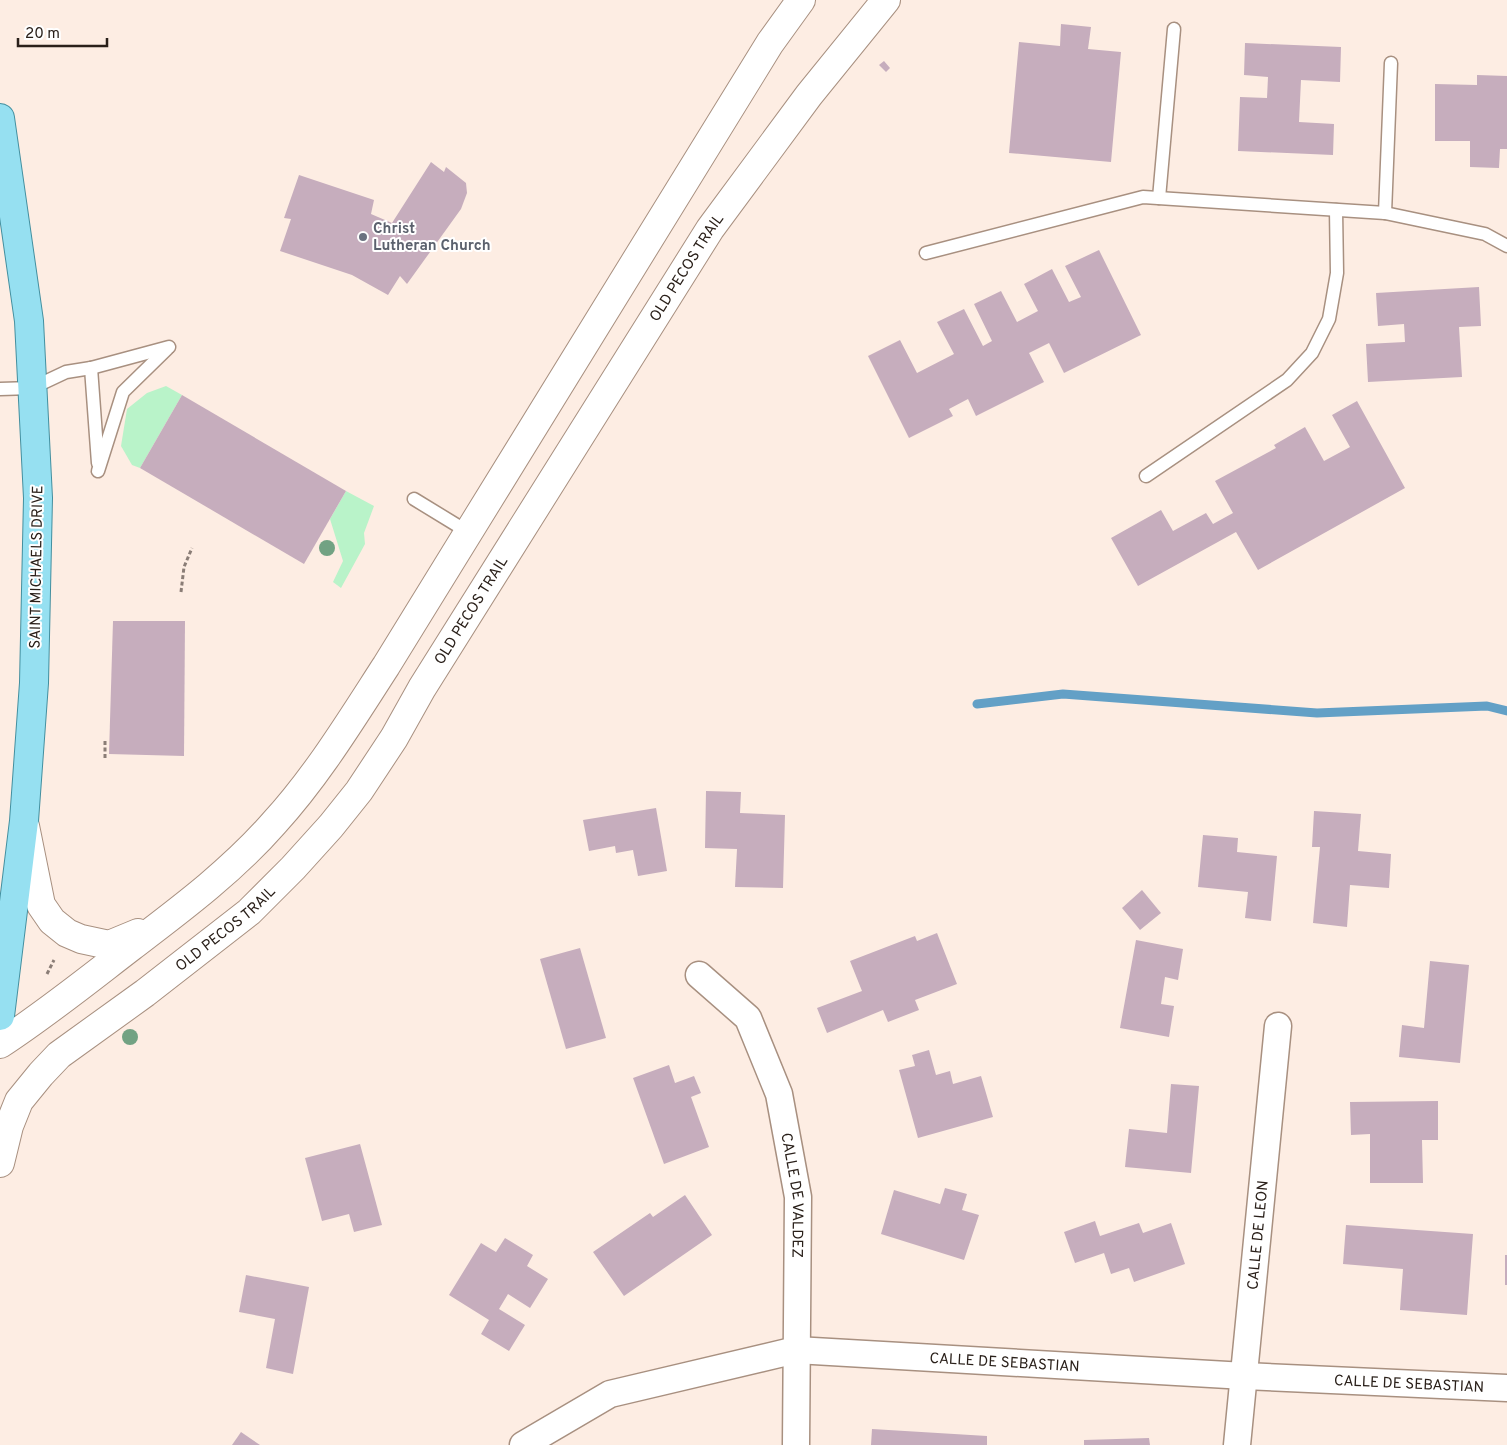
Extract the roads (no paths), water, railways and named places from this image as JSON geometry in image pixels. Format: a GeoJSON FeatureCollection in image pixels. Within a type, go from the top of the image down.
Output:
{"type":"FeatureCollection","features":[{"type":"Feature","properties":{"kind":"main road"},"geometry":{"type":"LineString","coordinates":[[0,1044],[37,1019],[197,897],[239,860],[275,823],[298,794],[339,738],[386,666],[770,43],[801,0]]}},
{"type":"Feature","properties":{"kind":"main road","name":"OLD PECOS TRAIL"},"geometry":{"type":"LineString","coordinates":[[0,1163],[9,1126],[20,1100],[59,1055],[145,993],[249,912],[293,868],[331,826],[359,791],[394,738],[422,688],[710,229],[809,95],[886,0]]}},
{"type":"Feature","properties":{"kind":"main road","name":"SAINT MICHAELS DRIVE"},"geometry":{"type":"LineString","coordinates":[[0,118],[29,321],[37,508],[34,683],[24,821],[0,1016]]}},
{"type":"Feature","properties":{"kind":"main road"},"geometry":{"type":"LineString","coordinates":[[24,821],[41,905],[52,921],[67,933],[81,940],[110,945],[120,942],[197,897]]}},
{"type":"Feature","properties":{"kind":"street","name":"CALLE DE VALDEZ"},"geometry":{"type":"LineString","coordinates":[[699,975],[748,1018],[779,1094],[798,1197],[796,1445]]}},
{"type":"Feature","properties":{"kind":"street","name":"CALLE DE LEON"},"geometry":{"type":"LineString","coordinates":[[1237,1445],[1278,1026]]}},
{"type":"Feature","properties":{"kind":"street","name":"CALLE DE SEBASTIAN"},"geometry":{"type":"LineString","coordinates":[[523,1445],[610,1394],[796,1350],[1245,1376],[1507,1388]]}},
{"type":"Feature","properties":{"kind":"lane"},"geometry":{"type":"LineString","coordinates":[[1159,198],[1174,29]]}},
{"type":"Feature","properties":{"kind":"lane"},"geometry":{"type":"LineString","coordinates":[[1386,212],[1390,63]]}},
{"type":"Feature","properties":{"kind":"lane"},"geometry":{"type":"LineString","coordinates":[[926,252],[1143,197],[1386,212],[1485,234],[1507,246]]}},
{"type":"Feature","properties":{"kind":"lane"},"geometry":{"type":"LineString","coordinates":[[1146,476],[1287,380],[1312,353],[1329,319],[1337,273],[1336,210]]}},
{"type":"Feature","properties":{"kind":"lane"},"geometry":{"type":"LineString","coordinates":[[0,389],[32,388],[66,372],[91,368],[170,347],[123,392],[98,471],[91,368]]}},
{"type":"Feature","properties":{"kind":"lane"},"geometry":{"type":"LineString","coordinates":[[414,499],[468,532]]}},
{"type":"Feature","properties":{"kind":"waterway"},"geometry":{"type":"LineString","coordinates":[[977,704],[1063,694],[1317,713],[1487,706],[1507,711]]}},
{"type":"Feature","properties":{"kind":"place","name":"Christ Lutheran Church"},"geometry":{"type":"Point","coordinates":[363,237]}}]}
